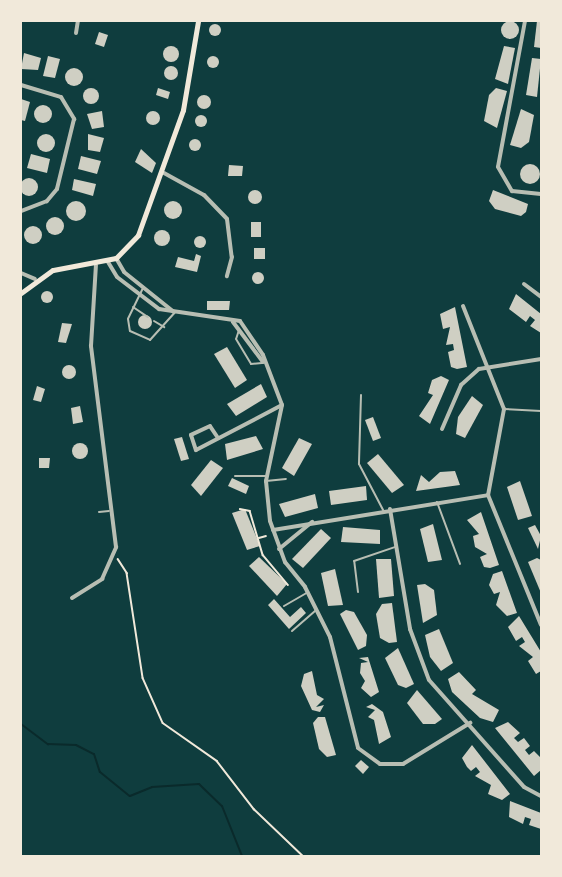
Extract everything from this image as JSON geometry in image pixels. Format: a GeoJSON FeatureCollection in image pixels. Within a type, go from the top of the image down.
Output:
{"type":"FeatureCollection","features":[{"type":"Feature","properties":{"kind":"main road"},"geometry":{"type":"LineString","coordinates":[[21,293],[35,279],[53,270],[108,262],[116,258],[138,235],[164,173],[196,55],[198,21]]}},
{"type":"Feature","properties":{"kind":"street"},"geometry":{"type":"LineString","coordinates":[[76,33],[78,21]]}},
{"type":"Feature","properties":{"kind":"street"},"geometry":{"type":"LineString","coordinates":[[525,21],[498,167],[512,191],[541,194]]}},
{"type":"Feature","properties":{"kind":"street"},"geometry":{"type":"LineString","coordinates":[[21,85],[61,97],[74,119],[57,189],[40,205],[21,212]]}},
{"type":"Feature","properties":{"kind":"street"},"geometry":{"type":"LineString","coordinates":[[164,173],[204,195],[227,219],[232,257],[227,276]]}},
{"type":"Feature","properties":{"kind":"street"},"geometry":{"type":"LineString","coordinates":[[116,258],[143,288],[174,312]]}},
{"type":"Feature","properties":{"kind":"street"},"geometry":{"type":"LineString","coordinates":[[108,262],[140,295],[174,312],[245,325],[282,405],[266,478],[273,530],[279,549],[308,592],[338,661],[351,734],[369,760],[403,764],[470,723]]}},
{"type":"Feature","properties":{"kind":"street"},"geometry":{"type":"LineString","coordinates":[[72,598],[93,589],[114,557],[91,346],[96,265]]}},
{"type":"Feature","properties":{"kind":"street"},"geometry":{"type":"LineString","coordinates":[[21,273],[35,279]]}},
{"type":"Feature","properties":{"kind":"street"},"geometry":{"type":"LineString","coordinates":[[524,284],[541,297]]}},
{"type":"Feature","properties":{"kind":"street"},"geometry":{"type":"LineString","coordinates":[[463,306],[477,351],[489,366],[504,409],[488,495],[541,625]]}},
{"type":"Feature","properties":{"kind":"street"},"geometry":{"type":"LineString","coordinates":[[233,322],[263,363]]}},
{"type":"Feature","properties":{"kind":"street"},"geometry":{"type":"LineString","coordinates":[[442,429],[461,385],[489,366],[541,359]]}},
{"type":"Feature","properties":{"kind":"street"},"geometry":{"type":"LineString","coordinates":[[218,438],[210,426],[191,435],[196,450],[282,405]]}},
{"type":"Feature","properties":{"kind":"street"},"geometry":{"type":"LineString","coordinates":[[273,530],[383,510],[488,495]]}},
{"type":"Feature","properties":{"kind":"street"},"geometry":{"type":"LineString","coordinates":[[390,509],[418,657],[437,692],[470,723],[524,786],[541,796]]}},
{"type":"Feature","properties":{"kind":"street"},"geometry":{"type":"LineString","coordinates":[[279,549],[313,522]]}},
{"type":"Feature","properties":{"kind":"lane"},"geometry":{"type":"LineString","coordinates":[[143,288],[133,307],[130,331],[150,340],[164,327],[174,312]]}},
{"type":"Feature","properties":{"kind":"lane"},"geometry":{"type":"LineString","coordinates":[[133,307],[148,317]]}},
{"type":"Feature","properties":{"kind":"lane"},"geometry":{"type":"LineString","coordinates":[[154,321],[164,327]]}},
{"type":"Feature","properties":{"kind":"lane"},"geometry":{"type":"LineString","coordinates":[[239,330],[236,339],[251,364],[263,363]]}},
{"type":"Feature","properties":{"kind":"lane"},"geometry":{"type":"LineString","coordinates":[[361,395],[359,464],[383,510]]}},
{"type":"Feature","properties":{"kind":"lane"},"geometry":{"type":"LineString","coordinates":[[504,409],[541,411]]}},
{"type":"Feature","properties":{"kind":"lane"},"geometry":{"type":"LineString","coordinates":[[235,476],[286,479]]}},
{"type":"Feature","properties":{"kind":"lane"},"geometry":{"type":"LineString","coordinates":[[437,502],[460,564]]}},
{"type":"Feature","properties":{"kind":"lane"},"geometry":{"type":"LineString","coordinates":[[99,512],[109,511]]}},
{"type":"Feature","properties":{"kind":"lane"},"geometry":{"type":"LineString","coordinates":[[358,592],[354,561],[398,547]]}},
{"type":"Feature","properties":{"kind":"lane"},"geometry":{"type":"LineString","coordinates":[[284,606],[308,592]]}},
{"type":"Feature","properties":{"kind":"lane"},"geometry":{"type":"LineString","coordinates":[[292,631],[316,610]]}},
{"type":"Feature","properties":{"kind":"path"},"geometry":{"type":"LineString","coordinates":[[240,509],[250,511],[263,555],[288,585]]}},
{"type":"Feature","properties":{"kind":"path"},"geometry":{"type":"LineString","coordinates":[[259,538],[266,536]]}},
{"type":"Feature","properties":{"kind":"path"},"geometry":{"type":"LineString","coordinates":[[114,557],[127,573],[143,678],[163,723],[217,761],[254,809],[303,856]]}},
{"type":"Feature","properties":{"kind":"building"},"geometry":{"type":"Polygon","coordinates":[[[510,21],[516,24],[519,30],[516,36],[510,39],[504,36],[501,30],[504,24],[510,21]]]}},
{"type":"Feature","properties":{"kind":"building"},"geometry":{"type":"Polygon","coordinates":[[[537,21],[541,21],[541,48],[534,47],[537,21]]]}},
{"type":"Feature","properties":{"kind":"building"},"geometry":{"type":"Polygon","coordinates":[[[215,24],[221,30],[215,36],[209,30],[215,24]]]}},
{"type":"Feature","properties":{"kind":"building"},"geometry":{"type":"Polygon","coordinates":[[[99,32],[108,35],[104,47],[95,44],[99,32]]]}},
{"type":"Feature","properties":{"kind":"building"},"geometry":{"type":"Polygon","coordinates":[[[171,46],[179,54],[171,62],[163,54],[171,46]]]}},
{"type":"Feature","properties":{"kind":"building"},"geometry":{"type":"Polygon","coordinates":[[[504,46],[515,48],[508,84],[495,79],[504,46]]]}},
{"type":"Feature","properties":{"kind":"building"},"geometry":{"type":"Polygon","coordinates":[[[24,53],[41,58],[38,70],[21,69],[24,53]]]}},
{"type":"Feature","properties":{"kind":"building"},"geometry":{"type":"Polygon","coordinates":[[[48,56],[60,59],[55,78],[43,76],[48,56]]]}},
{"type":"Feature","properties":{"kind":"building"},"geometry":{"type":"Polygon","coordinates":[[[215,56],[218,57],[218,67],[211,68],[208,67],[207,60],[208,57],[215,56]]]}},
{"type":"Feature","properties":{"kind":"building"},"geometry":{"type":"Polygon","coordinates":[[[532,58],[541,59],[537,97],[526,95],[532,58]]]}},
{"type":"Feature","properties":{"kind":"building"},"geometry":{"type":"Polygon","coordinates":[[[168,66],[174,66],[178,73],[174,80],[168,80],[164,76],[164,70],[168,66]]]}},
{"type":"Feature","properties":{"kind":"building"},"geometry":{"type":"Polygon","coordinates":[[[74,68],[80,71],[83,77],[80,83],[74,86],[68,83],[65,77],[68,71],[74,68]]]}},
{"type":"Feature","properties":{"kind":"building"},"geometry":{"type":"Polygon","coordinates":[[[91,88],[97,90],[99,96],[97,102],[91,104],[85,102],[83,96],[85,90],[91,88]]]}},
{"type":"Feature","properties":{"kind":"building"},"geometry":{"type":"Polygon","coordinates":[[[158,88],[170,92],[168,99],[156,95],[158,88]]]}},
{"type":"Feature","properties":{"kind":"building"},"geometry":{"type":"Polygon","coordinates":[[[496,88],[507,91],[497,128],[484,121],[489,95],[496,88]]]}},
{"type":"Feature","properties":{"kind":"building"},"geometry":{"type":"Polygon","coordinates":[[[204,95],[209,97],[211,102],[209,107],[204,109],[199,107],[197,102],[199,97],[204,95]]]}},
{"type":"Feature","properties":{"kind":"building"},"geometry":{"type":"Polygon","coordinates":[[[21,99],[30,102],[25,121],[21,120],[21,99]]]}},
{"type":"Feature","properties":{"kind":"building"},"geometry":{"type":"Polygon","coordinates":[[[39,105],[47,105],[52,110],[50,121],[39,123],[34,118],[34,110],[39,105]]]}},
{"type":"Feature","properties":{"kind":"building"},"geometry":{"type":"Polygon","coordinates":[[[521,109],[534,115],[529,142],[521,148],[510,145],[521,109]]]}},
{"type":"Feature","properties":{"kind":"building"},"geometry":{"type":"Polygon","coordinates":[[[102,111],[104,127],[92,129],[87,114],[102,111]]]}},
{"type":"Feature","properties":{"kind":"building"},"geometry":{"type":"Polygon","coordinates":[[[153,111],[158,113],[160,118],[158,123],[153,125],[148,123],[146,118],[148,113],[153,111]]]}},
{"type":"Feature","properties":{"kind":"building"},"geometry":{"type":"Polygon","coordinates":[[[203,115],[207,121],[203,127],[199,127],[195,119],[203,115]]]}},
{"type":"Feature","properties":{"kind":"building"},"geometry":{"type":"Polygon","coordinates":[[[42,134],[50,134],[55,139],[53,150],[42,152],[37,147],[37,139],[42,134]]]}},
{"type":"Feature","properties":{"kind":"building"},"geometry":{"type":"Polygon","coordinates":[[[88,134],[104,138],[100,152],[88,150],[88,134]]]}},
{"type":"Feature","properties":{"kind":"building"},"geometry":{"type":"Polygon","coordinates":[[[195,139],[201,145],[195,151],[189,145],[195,139]]]}},
{"type":"Feature","properties":{"kind":"building"},"geometry":{"type":"Polygon","coordinates":[[[141,149],[156,163],[152,173],[135,162],[141,149]]]}},
{"type":"Feature","properties":{"kind":"building"},"geometry":{"type":"Polygon","coordinates":[[[31,154],[50,159],[47,173],[27,168],[31,154]]]}},
{"type":"Feature","properties":{"kind":"building"},"geometry":{"type":"Polygon","coordinates":[[[81,156],[101,161],[97,174],[78,169],[81,156]]]}},
{"type":"Feature","properties":{"kind":"building"},"geometry":{"type":"Polygon","coordinates":[[[530,164],[537,167],[540,174],[537,181],[530,184],[523,181],[520,174],[523,167],[530,164]]]}},
{"type":"Feature","properties":{"kind":"building"},"geometry":{"type":"Polygon","coordinates":[[[229,165],[243,166],[242,176],[228,176],[229,165]]]}},
{"type":"Feature","properties":{"kind":"building"},"geometry":{"type":"Polygon","coordinates":[[[29,178],[35,181],[38,187],[35,193],[29,196],[23,193],[20,187],[23,181],[29,178]]]}},
{"type":"Feature","properties":{"kind":"building"},"geometry":{"type":"Polygon","coordinates":[[[74,179],[96,184],[93,196],[72,190],[74,179]]]}},
{"type":"Feature","properties":{"kind":"building"},"geometry":{"type":"Polygon","coordinates":[[[255,190],[260,192],[262,197],[260,202],[255,204],[250,202],[248,197],[250,192],[255,190]]]}},
{"type":"Feature","properties":{"kind":"building"},"geometry":{"type":"Polygon","coordinates":[[[493,190],[528,204],[526,212],[521,216],[495,209],[489,201],[493,190]]]}},
{"type":"Feature","properties":{"kind":"building"},"geometry":{"type":"Polygon","coordinates":[[[76,201],[83,204],[86,211],[83,218],[76,221],[69,218],[66,211],[69,204],[76,201]]]}},
{"type":"Feature","properties":{"kind":"building"},"geometry":{"type":"Polygon","coordinates":[[[173,201],[179,204],[182,210],[179,216],[173,219],[167,216],[164,210],[167,204],[173,201]]]}},
{"type":"Feature","properties":{"kind":"building"},"geometry":{"type":"Polygon","coordinates":[[[55,217],[61,220],[64,226],[61,232],[55,235],[49,232],[46,226],[49,220],[55,217]]]}},
{"type":"Feature","properties":{"kind":"building"},"geometry":{"type":"Polygon","coordinates":[[[251,222],[261,222],[261,237],[251,237],[251,222]]]}},
{"type":"Feature","properties":{"kind":"building"},"geometry":{"type":"Polygon","coordinates":[[[33,226],[39,229],[42,235],[39,241],[33,244],[27,241],[24,235],[27,229],[33,226]]]}},
{"type":"Feature","properties":{"kind":"building"},"geometry":{"type":"Polygon","coordinates":[[[162,230],[168,232],[170,238],[168,244],[162,246],[156,244],[154,238],[156,232],[162,230]]]}},
{"type":"Feature","properties":{"kind":"building"},"geometry":{"type":"Polygon","coordinates":[[[200,236],[206,242],[200,248],[194,242],[200,236]]]}},
{"type":"Feature","properties":{"kind":"building"},"geometry":{"type":"Polygon","coordinates":[[[254,248],[265,248],[265,259],[254,259],[254,248]]]}},
{"type":"Feature","properties":{"kind":"building"},"geometry":{"type":"Polygon","coordinates":[[[196,254],[201,256],[197,272],[175,267],[178,257],[194,261],[196,254]]]}},
{"type":"Feature","properties":{"kind":"building"},"geometry":{"type":"Polygon","coordinates":[[[260,272],[264,278],[260,284],[256,284],[252,276],[260,272]]]}},
{"type":"Feature","properties":{"kind":"building"},"geometry":{"type":"Polygon","coordinates":[[[49,291],[53,297],[49,303],[45,303],[41,295],[49,291]]]}},
{"type":"Feature","properties":{"kind":"building"},"geometry":{"type":"Polygon","coordinates":[[[516,294],[541,314],[541,333],[530,326],[535,320],[530,316],[526,322],[509,309],[516,294]]]}},
{"type":"Feature","properties":{"kind":"building"},"geometry":{"type":"Polygon","coordinates":[[[207,301],[230,301],[229,310],[207,310],[207,301]]]}},
{"type":"Feature","properties":{"kind":"building"},"geometry":{"type":"Polygon","coordinates":[[[455,307],[467,367],[457,369],[451,367],[448,352],[454,350],[453,344],[446,345],[450,327],[443,329],[440,314],[455,307]]]}},
{"type":"Feature","properties":{"kind":"building"},"geometry":{"type":"Polygon","coordinates":[[[142,315],[148,315],[152,322],[148,329],[142,329],[138,325],[138,319],[142,315]]]}},
{"type":"Feature","properties":{"kind":"building"},"geometry":{"type":"Polygon","coordinates":[[[62,323],[72,324],[66,343],[58,342],[62,323]]]}},
{"type":"Feature","properties":{"kind":"building"},"geometry":{"type":"Polygon","coordinates":[[[227,347],[247,380],[235,388],[214,354],[227,347]]]}},
{"type":"Feature","properties":{"kind":"building"},"geometry":{"type":"Polygon","coordinates":[[[66,365],[72,365],[76,372],[72,379],[66,379],[62,375],[62,369],[66,365]]]}},
{"type":"Feature","properties":{"kind":"building"},"geometry":{"type":"Polygon","coordinates":[[[441,376],[449,380],[430,424],[419,416],[433,395],[428,393],[432,380],[441,376]]]}},
{"type":"Feature","properties":{"kind":"building"},"geometry":{"type":"Polygon","coordinates":[[[261,384],[267,397],[236,416],[227,404],[261,384]]]}},
{"type":"Feature","properties":{"kind":"building"},"geometry":{"type":"Polygon","coordinates":[[[37,386],[45,389],[41,402],[33,400],[37,386]]]}},
{"type":"Feature","properties":{"kind":"building"},"geometry":{"type":"Polygon","coordinates":[[[472,396],[483,405],[465,438],[456,434],[458,417],[472,396]]]}},
{"type":"Feature","properties":{"kind":"building"},"geometry":{"type":"Polygon","coordinates":[[[80,406],[83,422],[73,424],[71,408],[80,406]]]}},
{"type":"Feature","properties":{"kind":"building"},"geometry":{"type":"Polygon","coordinates":[[[373,417],[381,438],[373,441],[365,420],[373,417]]]}},
{"type":"Feature","properties":{"kind":"building"},"geometry":{"type":"Polygon","coordinates":[[[256,436],[263,449],[227,460],[225,444],[256,436]]]}},
{"type":"Feature","properties":{"kind":"building"},"geometry":{"type":"Polygon","coordinates":[[[182,437],[189,459],[181,461],[174,439],[182,437]]]}},
{"type":"Feature","properties":{"kind":"building"},"geometry":{"type":"Polygon","coordinates":[[[299,438],[312,444],[294,476],[282,468],[299,438]]]}},
{"type":"Feature","properties":{"kind":"building"},"geometry":{"type":"Polygon","coordinates":[[[80,443],[86,445],[88,451],[86,457],[80,459],[74,457],[72,451],[74,445],[80,443]]]}},
{"type":"Feature","properties":{"kind":"building"},"geometry":{"type":"Polygon","coordinates":[[[378,454],[404,485],[392,493],[367,463],[378,454]]]}},
{"type":"Feature","properties":{"kind":"building"},"geometry":{"type":"Polygon","coordinates":[[[39,458],[50,458],[49,468],[39,468],[39,458]]]}},
{"type":"Feature","properties":{"kind":"building"},"geometry":{"type":"Polygon","coordinates":[[[211,460],[223,468],[201,496],[191,485],[211,460]]]}},
{"type":"Feature","properties":{"kind":"building"},"geometry":{"type":"Polygon","coordinates":[[[455,471],[460,485],[416,491],[421,475],[429,482],[440,472],[455,471]]]}},
{"type":"Feature","properties":{"kind":"building"},"geometry":{"type":"Polygon","coordinates":[[[232,478],[249,486],[246,494],[228,486],[232,478]]]}},
{"type":"Feature","properties":{"kind":"building"},"geometry":{"type":"Polygon","coordinates":[[[520,481],[532,516],[518,520],[507,487],[520,481]]]}},
{"type":"Feature","properties":{"kind":"building"},"geometry":{"type":"Polygon","coordinates":[[[366,486],[367,500],[331,505],[329,491],[366,486]]]}},
{"type":"Feature","properties":{"kind":"building"},"geometry":{"type":"Polygon","coordinates":[[[315,494],[318,508],[285,517],[279,504],[315,494]]]}},
{"type":"Feature","properties":{"kind":"building"},"geometry":{"type":"Polygon","coordinates":[[[245,509],[260,546],[247,550],[232,513],[245,509]]]}},
{"type":"Feature","properties":{"kind":"building"},"geometry":{"type":"Polygon","coordinates":[[[481,512],[499,565],[490,568],[484,567],[480,557],[487,554],[475,547],[473,536],[479,534],[467,520],[481,512]]]}},
{"type":"Feature","properties":{"kind":"building"},"geometry":{"type":"Polygon","coordinates":[[[433,524],[442,560],[428,562],[420,529],[433,524]]]}},
{"type":"Feature","properties":{"kind":"building"},"geometry":{"type":"Polygon","coordinates":[[[535,525],[541,536],[538,549],[528,528],[535,525]]]}},
{"type":"Feature","properties":{"kind":"building"},"geometry":{"type":"Polygon","coordinates":[[[343,527],[380,530],[380,544],[341,542],[343,527]]]}},
{"type":"Feature","properties":{"kind":"building"},"geometry":{"type":"Polygon","coordinates":[[[321,529],[331,538],[303,568],[292,559],[321,529]]]}},
{"type":"Feature","properties":{"kind":"building"},"geometry":{"type":"Polygon","coordinates":[[[259,557],[287,584],[277,596],[249,566],[259,557]]]}},
{"type":"Feature","properties":{"kind":"building"},"geometry":{"type":"Polygon","coordinates":[[[537,558],[541,560],[541,593],[528,562],[537,558]]]}},
{"type":"Feature","properties":{"kind":"building"},"geometry":{"type":"Polygon","coordinates":[[[376,559],[391,559],[394,596],[379,598],[376,559]]]}},
{"type":"Feature","properties":{"kind":"building"},"geometry":{"type":"Polygon","coordinates":[[[335,569],[343,605],[328,606],[321,573],[335,569]]]}},
{"type":"Feature","properties":{"kind":"building"},"geometry":{"type":"Polygon","coordinates":[[[502,571],[517,613],[507,616],[496,605],[500,592],[494,594],[489,585],[493,574],[502,571]]]}},
{"type":"Feature","properties":{"kind":"building"},"geometry":{"type":"Polygon","coordinates":[[[425,584],[434,590],[437,615],[423,623],[417,585],[425,584]]]}},
{"type":"Feature","properties":{"kind":"building"},"geometry":{"type":"Polygon","coordinates":[[[274,599],[290,617],[301,607],[306,613],[289,629],[268,605],[274,599]]]}},
{"type":"Feature","properties":{"kind":"building"},"geometry":{"type":"Polygon","coordinates":[[[392,603],[397,642],[389,643],[380,638],[376,614],[382,604],[392,603]]]}},
{"type":"Feature","properties":{"kind":"building"},"geometry":{"type":"Polygon","coordinates":[[[346,610],[354,612],[367,635],[366,646],[358,650],[340,614],[346,610]]]}},
{"type":"Feature","properties":{"kind":"building"},"geometry":{"type":"Polygon","coordinates":[[[519,616],[541,652],[541,671],[536,674],[528,661],[533,657],[519,646],[525,642],[522,637],[516,641],[508,627],[519,616]]]}},
{"type":"Feature","properties":{"kind":"building"},"geometry":{"type":"Polygon","coordinates":[[[439,629],[453,663],[441,671],[430,657],[425,635],[439,629]]]}},
{"type":"Feature","properties":{"kind":"building"},"geometry":{"type":"Polygon","coordinates":[[[398,648],[414,684],[406,688],[398,685],[385,658],[398,648]]]}},
{"type":"Feature","properties":{"kind":"building"},"geometry":{"type":"Polygon","coordinates":[[[368,657],[379,692],[371,697],[361,688],[365,681],[360,673],[361,663],[368,662],[359,658],[368,657]]]}},
{"type":"Feature","properties":{"kind":"building"},"geometry":{"type":"Polygon","coordinates":[[[312,671],[317,695],[324,699],[316,707],[324,705],[320,712],[312,710],[301,686],[304,674],[312,671]]]}},
{"type":"Feature","properties":{"kind":"building"},"geometry":{"type":"Polygon","coordinates":[[[459,672],[476,690],[472,694],[499,710],[493,722],[480,718],[452,692],[448,679],[459,672]]]}},
{"type":"Feature","properties":{"kind":"building"},"geometry":{"type":"Polygon","coordinates":[[[417,690],[442,719],[435,724],[423,724],[407,703],[417,690]]]}},
{"type":"Feature","properties":{"kind":"building"},"geometry":{"type":"Polygon","coordinates":[[[372,704],[383,712],[391,737],[379,744],[374,720],[368,717],[375,710],[366,707],[372,704]]]}},
{"type":"Feature","properties":{"kind":"building"},"geometry":{"type":"Polygon","coordinates":[[[318,717],[325,717],[336,755],[327,757],[319,749],[313,723],[318,717]]]}},
{"type":"Feature","properties":{"kind":"building"},"geometry":{"type":"Polygon","coordinates":[[[508,722],[520,733],[514,738],[518,742],[524,738],[530,746],[525,750],[529,755],[534,751],[541,758],[541,770],[534,776],[495,728],[508,722]]]}},
{"type":"Feature","properties":{"kind":"building"},"geometry":{"type":"Polygon","coordinates":[[[472,745],[510,794],[502,800],[488,794],[491,785],[475,776],[480,772],[476,767],[471,771],[462,758],[472,745]]]}},
{"type":"Feature","properties":{"kind":"building"},"geometry":{"type":"Polygon","coordinates":[[[361,760],[369,767],[363,774],[355,766],[361,760]]]}},
{"type":"Feature","properties":{"kind":"building"},"geometry":{"type":"Polygon","coordinates":[[[510,801],[541,813],[541,829],[529,825],[531,819],[525,817],[523,824],[509,817],[510,801]]]}},
{"type":"Feature","properties":{"kind":"waterway"},"geometry":{"type":"LineString","coordinates":[[21,724],[48,744],[76,745],[94,754],[100,772],[130,796],[152,787],[199,784],[222,806],[242,856]]}}]}
